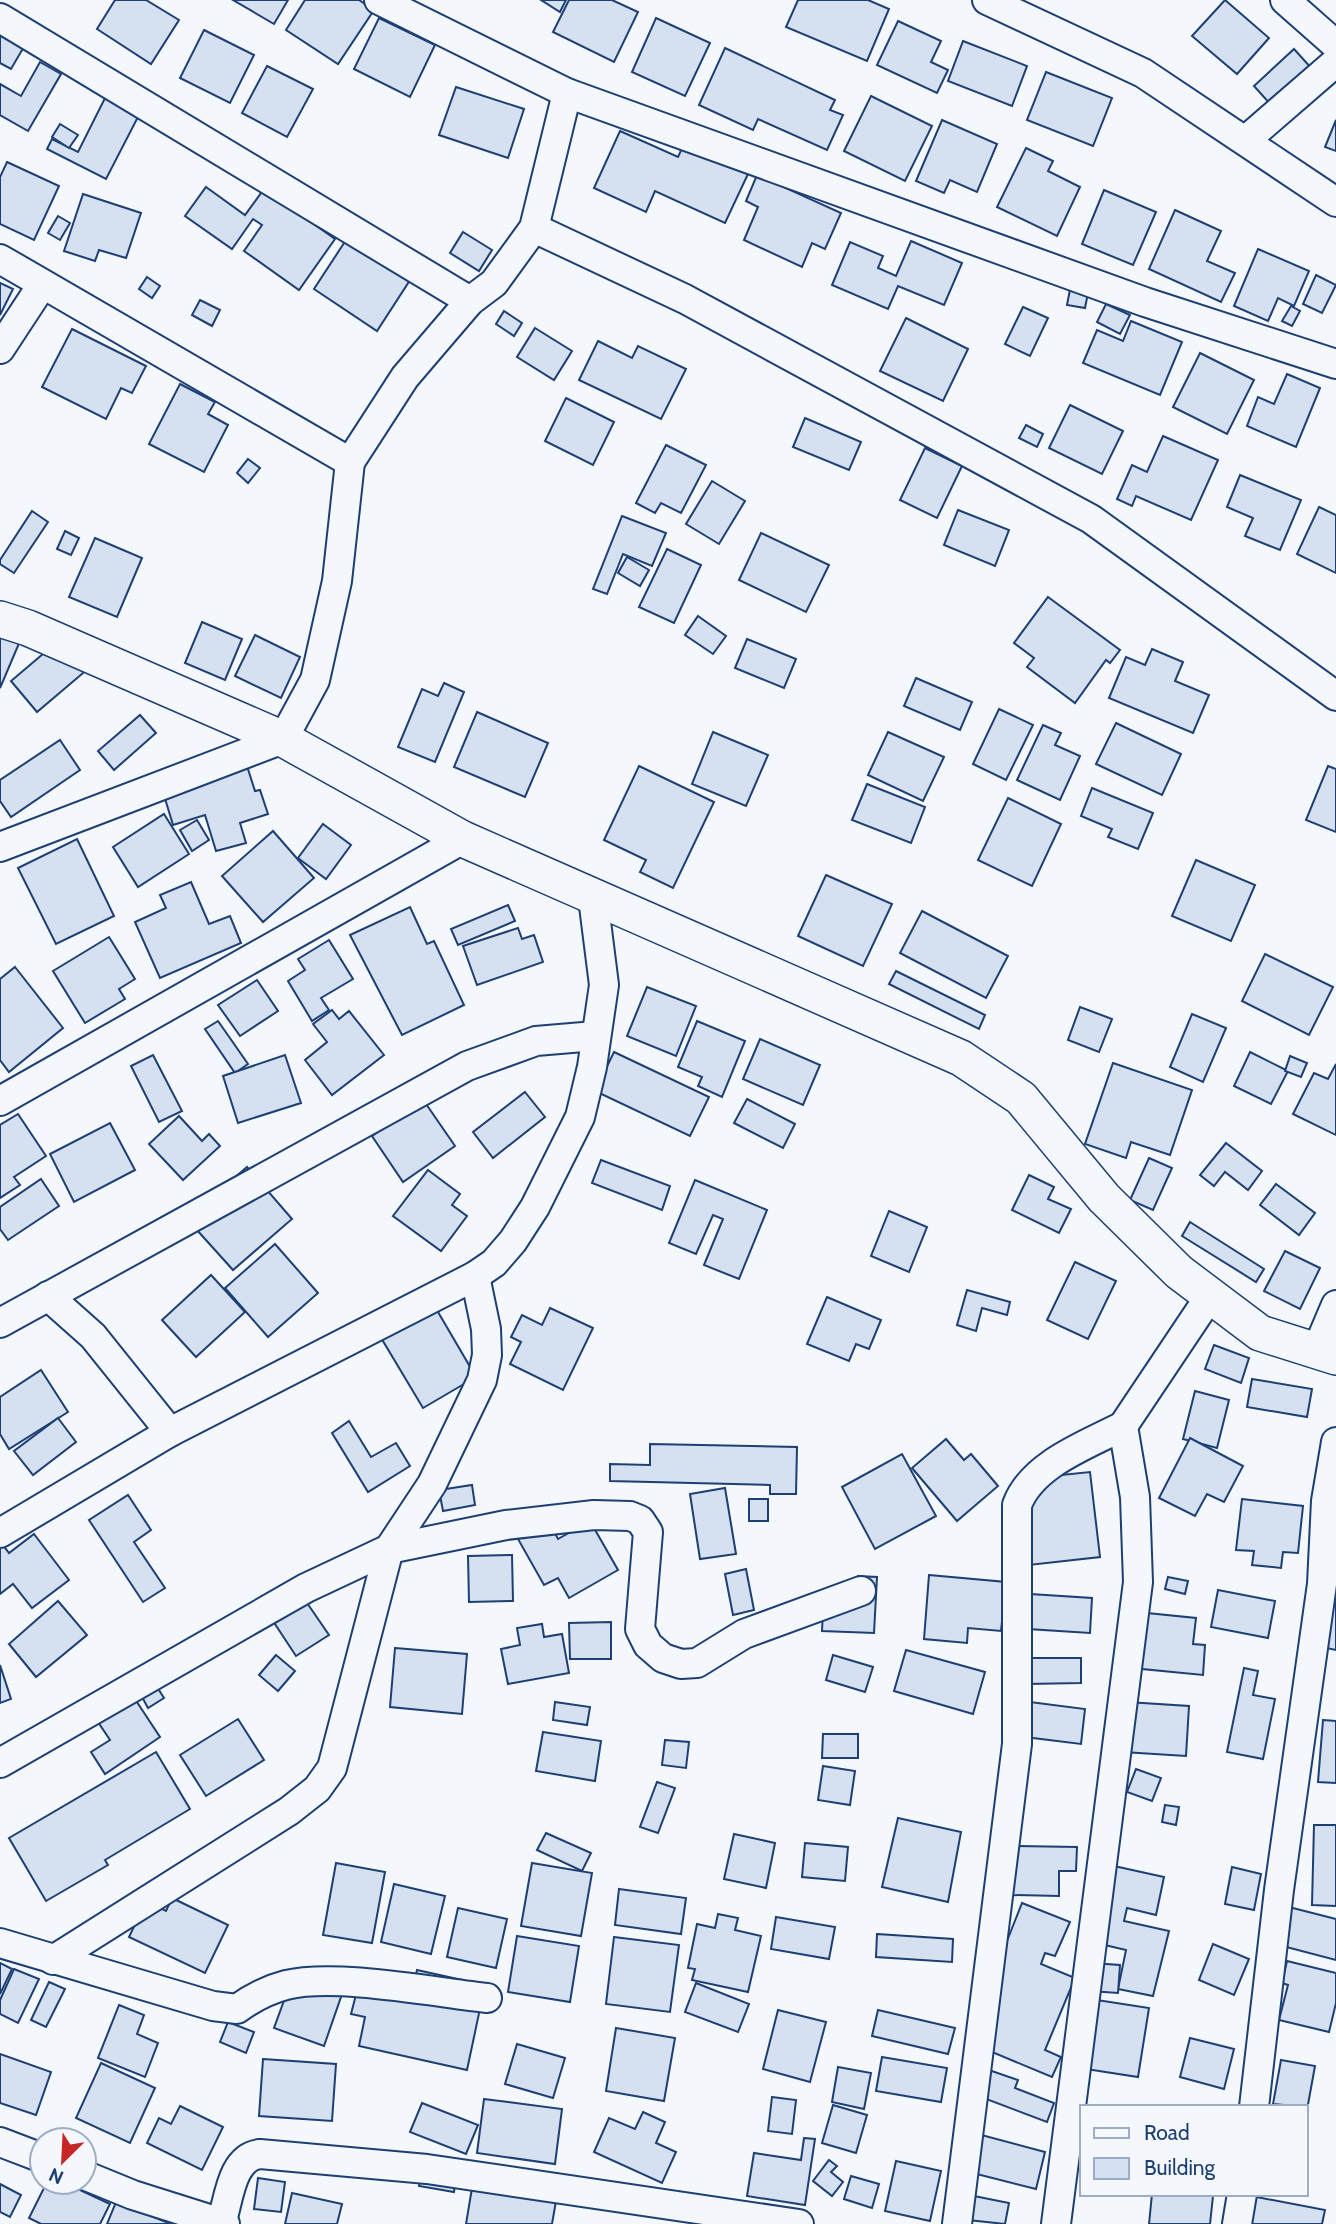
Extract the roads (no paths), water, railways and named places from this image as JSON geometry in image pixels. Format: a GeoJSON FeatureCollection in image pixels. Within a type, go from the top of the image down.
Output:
{"type":"FeatureCollection","features":[{"type":"Feature","properties":{"kind":"street"},"geometry":{"type":"LineString","coordinates":[[379,0],[567,93],[1145,302],[1336,363]]}},
{"type":"Feature","properties":{"kind":"street"},"geometry":{"type":"LineString","coordinates":[[1285,0],[1336,46]]}},
{"type":"Feature","properties":{"kind":"street"},"geometry":{"type":"LineString","coordinates":[[992,1],[1143,73],[1336,202]]}},
{"type":"Feature","properties":{"kind":"street"},"geometry":{"type":"LineString","coordinates":[[0,18],[471,301]]}},
{"type":"Feature","properties":{"kind":"street"},"geometry":{"type":"LineString","coordinates":[[1246,140],[1336,62]]}},
{"type":"Feature","properties":{"kind":"street"},"geometry":{"type":"LineString","coordinates":[[0,847],[283,739],[316,680],[337,581],[350,462],[405,377],[471,301],[494,283],[534,228],[567,93]]}},
{"type":"Feature","properties":{"kind":"street"},"geometry":{"type":"LineString","coordinates":[[534,228],[685,299],[1091,519],[1336,696]]}},
{"type":"Feature","properties":{"kind":"street"},"geometry":{"type":"LineString","coordinates":[[0,259],[350,462]]}},
{"type":"Feature","properties":{"kind":"street"},"geometry":{"type":"LineString","coordinates":[[0,349],[42,285]]}},
{"type":"Feature","properties":{"kind":"street"},"geometry":{"type":"LineString","coordinates":[[0,619],[28,628],[283,739],[463,839],[961,1058],[1021,1098],[1104,1198],[1179,1272],[1260,1334],[1326,1355],[1336,1304]]}},
{"type":"Feature","properties":{"kind":"street"},"geometry":{"type":"LineString","coordinates":[[0,1101],[463,839]]}},
{"type":"Feature","properties":{"kind":"street"},"geometry":{"type":"LineString","coordinates":[[0,1533],[170,1432],[475,1276],[494,1263],[513,1241],[535,1207],[580,1117],[592,1067],[604,985],[593,898]]}},
{"type":"Feature","properties":{"kind":"street"},"geometry":{"type":"LineString","coordinates":[[0,1323],[467,1066],[536,1041],[595,1036]]}},
{"type":"Feature","properties":{"kind":"street"},"geometry":{"type":"LineString","coordinates":[[52,1960],[289,1811],[317,1789],[332,1768],[388,1549],[432,1484],[482,1380],[486,1328],[475,1276]]}},
{"type":"Feature","properties":{"kind":"street"},"geometry":{"type":"LineString","coordinates":[[48,1296],[93,1336],[170,1432]]}},
{"type":"Feature","properties":{"kind":"street"},"geometry":{"type":"LineString","coordinates":[[957,2224],[1017,1744],[1017,1505],[1024,1487],[1063,1458],[1123,1426],[1210,1296]]}},
{"type":"Feature","properties":{"kind":"street"},"geometry":{"type":"LineString","coordinates":[[1056,2224],[1138,1583],[1135,1497],[1123,1426]]}},
{"type":"Feature","properties":{"kind":"street"},"geometry":{"type":"LineString","coordinates":[[1254,2105],[1279,1890],[1322,1584],[1326,1501],[1336,1442]]}},
{"type":"Feature","properties":{"kind":"street"},"geometry":{"type":"LineString","coordinates":[[0,1763],[306,1588],[388,1549],[506,1525],[594,1515],[630,1516],[640,1520],[648,1532],[640,1629],[648,1645],[663,1658],[681,1664],[697,1663],[744,1634],[861,1591]]}},
{"type":"Feature","properties":{"kind":"street"},"geometry":{"type":"LineString","coordinates":[[0,1943],[213,2006],[237,2009],[259,1994],[286,1985],[317,1980],[486,1998]]}},
{"type":"Feature","properties":{"kind":"street"},"geometry":{"type":"LineString","coordinates":[[0,2142],[28,2153]]}},
{"type":"Feature","properties":{"kind":"street"},"geometry":{"type":"LineString","coordinates":[[98,2181],[223,2224],[239,2165],[247,2157],[260,2154],[427,2169],[799,2224]]}},
{"type":"Feature","properties":{"kind":"street"},"geometry":{"type":"LineString","coordinates":[[1237,2224],[1242,2196]]}}]}
